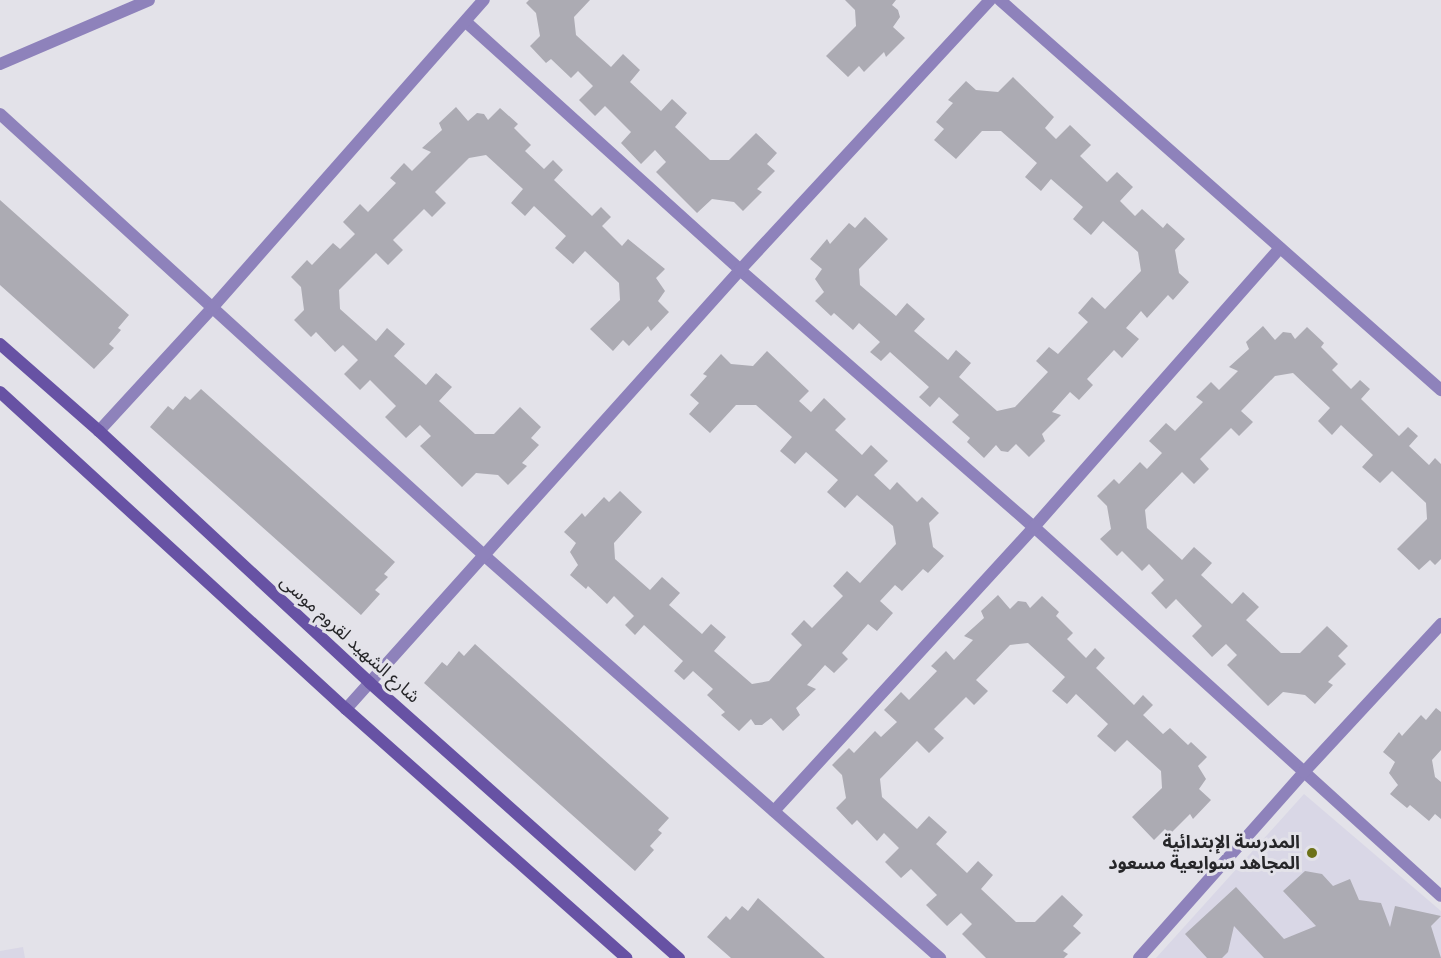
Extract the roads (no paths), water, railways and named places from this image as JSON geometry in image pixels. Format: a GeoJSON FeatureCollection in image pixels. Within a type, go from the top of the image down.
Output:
{"type":"FeatureCollection","features":[{"type":"Feature","properties":{"kind":"street"},"geometry":{"type":"LineString","coordinates":[[0,64],[149,0]]}},
{"type":"Feature","properties":{"kind":"street"},"geometry":{"type":"LineString","coordinates":[[99,430],[212,308],[484,0]]}},
{"type":"Feature","properties":{"kind":"street"},"geometry":{"type":"LineString","coordinates":[[346,709],[486,557],[740,270],[990,0]]}},
{"type":"Feature","properties":{"kind":"street"},"geometry":{"type":"LineString","coordinates":[[1000,0],[1441,390]]}},
{"type":"Feature","properties":{"kind":"street"},"geometry":{"type":"LineString","coordinates":[[466,22],[740,270],[1034,527],[1441,896]]}},
{"type":"Feature","properties":{"kind":"street"},"geometry":{"type":"LineString","coordinates":[[0,114],[486,557],[940,958]]}},
{"type":"Feature","properties":{"kind":"street"},"geometry":{"type":"LineString","coordinates":[[774,811],[1034,527],[1281,248]]}},
{"type":"Feature","properties":{"kind":"street","name":"شارع الشهيد لقروم موسى"},"geometry":{"type":"LineString","coordinates":[[0,344],[99,430],[370,683],[679,958]]}},
{"type":"Feature","properties":{"kind":"street"},"geometry":{"type":"LineString","coordinates":[[0,392],[346,709],[626,958]]}},
{"type":"Feature","properties":{"kind":"street"},"geometry":{"type":"LineString","coordinates":[[1139,958],[1304,772],[1441,624]]}},
{"type":"Feature","properties":{"kind":"place","name":"المدرسة الإبتدائية المجاهد سوايعية مسعود"},"geometry":{"type":"Point","coordinates":[1312,853]}}]}
